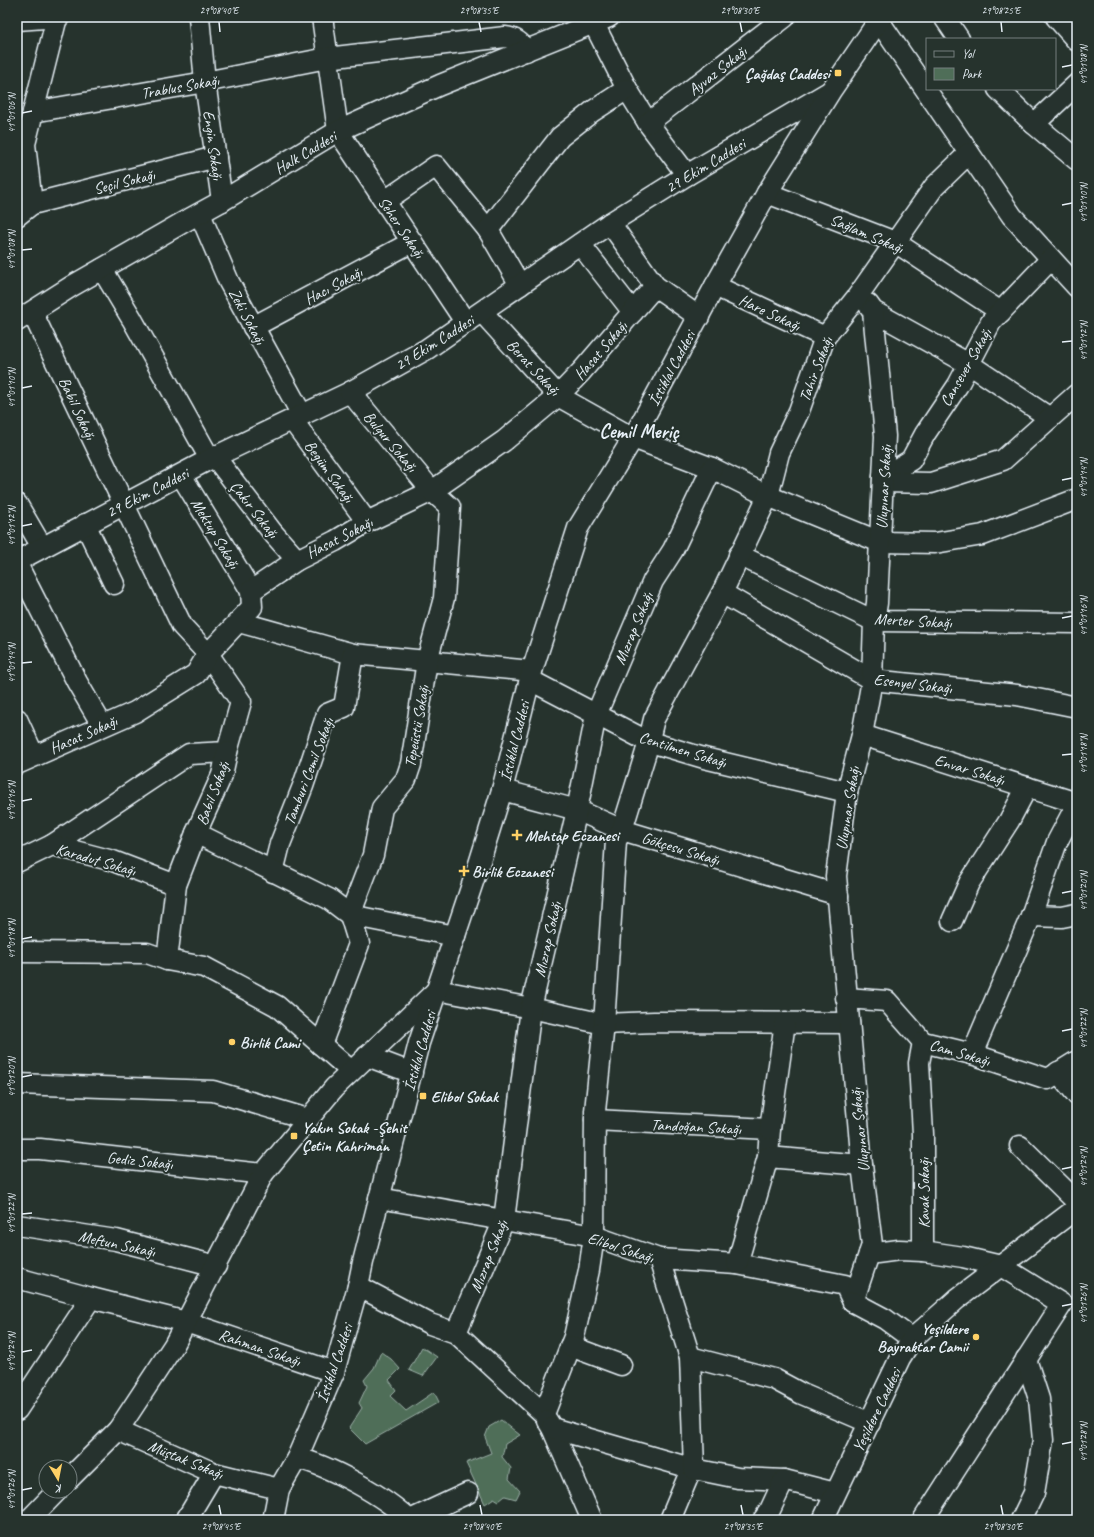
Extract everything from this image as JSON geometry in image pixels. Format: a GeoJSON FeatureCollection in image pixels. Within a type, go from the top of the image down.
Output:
{"type":"FeatureCollection","features":[{"type":"Feature","properties":{"kind":"street"},"geometry":{"type":"LineString","coordinates":[[17,20],[58,17],[25,144],[24,210]]}},
{"type":"Feature","properties":{"kind":"street","name":"Engin Sokağı"},"geometry":{"type":"LineString","coordinates":[[199,17],[205,82],[222,201]]}},
{"type":"Feature","properties":{"kind":"street"},"geometry":{"type":"LineString","coordinates":[[322,17],[338,131]]}},
{"type":"Feature","properties":{"kind":"street","name":"Ayvaz Sokağı"},"geometry":{"type":"LineString","coordinates":[[648,123],[785,17]]}},
{"type":"Feature","properties":{"kind":"street"},"geometry":{"type":"LineString","coordinates":[[944,17],[958,38]]}},
{"type":"Feature","properties":{"kind":"street"},"geometry":{"type":"LineString","coordinates":[[1056,17],[1077,41]]}},
{"type":"Feature","properties":{"kind":"street"},"geometry":{"type":"LineString","coordinates":[[599,19],[627,89],[648,123],[687,175]]}},
{"type":"Feature","properties":{"kind":"street","name":"Halk Caddesi"},"geometry":{"type":"LineString","coordinates":[[25,316],[102,269],[200,214],[338,131],[440,85],[526,51],[599,19]]}},
{"type":"Feature","properties":{"kind":"street"},"geometry":{"type":"LineString","coordinates":[[880,19],[926,88]]}},
{"type":"Feature","properties":{"kind":"street","name":"İstiklal Caddesi"},"geometry":{"type":"LineString","coordinates":[[273,1520],[279,1489],[297,1458],[334,1372],[358,1286],[419,1043],[479,864],[502,790],[531,675],[578,528],[634,438],[715,286],[767,194],[832,90],[880,19]]}},
{"type":"Feature","properties":{"kind":"street","name":"Trablus Sokağı"},"geometry":{"type":"LineString","coordinates":[[33,112],[205,82],[327,58],[505,37],[519,42],[526,51]]}},
{"type":"Feature","properties":{"kind":"street"},"geometry":{"type":"LineString","coordinates":[[1034,124],[1077,84]]}},
{"type":"Feature","properties":{"kind":"street"},"geometry":{"type":"LineString","coordinates":[[488,230],[560,137],[593,111],[627,89]]}},
{"type":"Feature","properties":{"kind":"street","name":"29 Ekim Caddesi"},"geometry":{"type":"LineString","coordinates":[[17,561],[181,474],[350,392],[427,349],[610,223],[687,175],[832,90]]}},
{"type":"Feature","properties":{"kind":"street"},"geometry":{"type":"LineString","coordinates":[[927,90],[1012,216],[1077,287]]}},
{"type":"Feature","properties":{"kind":"street"},"geometry":{"type":"LineString","coordinates":[[999,90],[1034,124],[1077,160]]}},
{"type":"Feature","properties":{"kind":"street","name":"Seher Sokağı"},"geometry":{"type":"LineString","coordinates":[[338,131],[466,323]]}},
{"type":"Feature","properties":{"kind":"street","name":"Tahir Sokağı"},"geometry":{"type":"LineString","coordinates":[[548,1421],[574,1337],[590,1270],[594,1236],[595,1120],[604,1024],[616,841],[622,830],[646,752],[654,719],[722,593],[768,496],[779,453],[799,411],[825,337],[860,292],[934,187],[969,153]]}},
{"type":"Feature","properties":{"kind":"street","name":"Seçil Sokağı"},"geometry":{"type":"LineString","coordinates":[[24,210],[216,157]]}},
{"type":"Feature","properties":{"kind":"street"},"geometry":{"type":"LineString","coordinates":[[385,201],[436,166],[488,230],[520,285]]}},
{"type":"Feature","properties":{"kind":"street","name":"Sağlam Sokağı"},"geometry":{"type":"LineString","coordinates":[[767,194],[895,242],[1000,312]]}},
{"type":"Feature","properties":{"kind":"street","name":"Zeki Sokağı"},"geometry":{"type":"LineString","coordinates":[[200,214],[229,282],[253,327],[297,418]]}},
{"type":"Feature","properties":{"kind":"street"},"geometry":{"type":"LineString","coordinates":[[610,223],[655,286],[699,317]]}},
{"type":"Feature","properties":{"kind":"street","name":"Hacı Sokağı"},"geometry":{"type":"LineString","coordinates":[[253,327],[412,242]]}},
{"type":"Feature","properties":{"kind":"street"},"geometry":{"type":"LineString","coordinates":[[580,244],[633,312]]}},
{"type":"Feature","properties":{"kind":"street","name":"Cansever Sokağı"},"geometry":{"type":"LineString","coordinates":[[883,479],[910,460],[958,384],[991,322],[1051,259]]}},
{"type":"Feature","properties":{"kind":"street","name":"Çakır Sokağı"},"geometry":{"type":"LineString","coordinates":[[102,269],[213,458],[273,533],[297,560]]}},
{"type":"Feature","properties":{"kind":"street","name":"Hasat Sokağı"},"geometry":{"type":"LineString","coordinates":[[25,760],[102,725],[135,712],[196,674],[208,654],[252,607],[251,591],[297,560],[335,541],[367,522],[432,492],[504,441],[558,396],[655,286]]}},
{"type":"Feature","properties":{"kind":"street","name":"Hare Sokağı"},"geometry":{"type":"LineString","coordinates":[[715,286],[825,337]]}},
{"type":"Feature","properties":{"kind":"street"},"geometry":{"type":"LineString","coordinates":[[860,292],[873,311],[969,364],[1050,418]]}},
{"type":"Feature","properties":{"kind":"street","name":"Ulupınar Sokağı"},"geometry":{"type":"LineString","coordinates":[[853,1302],[872,1245],[862,1165],[836,876],[847,792],[862,735],[872,680],[885,436],[873,311]]}},
{"type":"Feature","properties":{"kind":"street","name":"Berat Sokağı"},"geometry":{"type":"LineString","coordinates":[[482,312],[558,396],[634,438],[712,468],[768,496],[880,542]]}},
{"type":"Feature","properties":{"kind":"street","name":"Babil Sokağı"},"geometry":{"type":"LineString","coordinates":[[25,316],[123,504],[182,626],[208,654],[241,702],[222,775],[196,833],[176,885],[167,960]]}},
{"type":"Feature","properties":{"kind":"street","name":"Bulgur Sokağı"},"geometry":{"type":"LineString","coordinates":[[350,392],[432,492]]}},
{"type":"Feature","properties":{"kind":"street"},"geometry":{"type":"LineString","coordinates":[[883,479],[931,483],[1003,460],[1077,394]]}},
{"type":"Feature","properties":{"kind":"street","name":"Begüm Sokağı"},"geometry":{"type":"LineString","coordinates":[[297,418],[367,522]]}},
{"type":"Feature","properties":{"kind":"street","name":"Mızrap Sokağı"},"geometry":{"type":"LineString","coordinates":[[456,1333],[504,1220],[531,1008],[577,810],[596,715],[653,581],[673,550],[712,468]]}},
{"type":"Feature","properties":{"kind":"street","name":"Mektup Sokağı"},"geometry":{"type":"LineString","coordinates":[[181,474],[251,591]]}},
{"type":"Feature","properties":{"kind":"street","name":"Tepeüstü Sokağı"},"geometry":{"type":"LineString","coordinates":[[350,915],[373,855],[382,808],[406,779],[411,764],[427,661],[444,598],[450,507],[432,492]]}},
{"type":"Feature","properties":{"kind":"street"},"geometry":{"type":"LineString","coordinates":[[880,542],[935,543],[983,535],[1077,499]]}},
{"type":"Feature","properties":{"kind":"street"},"geometry":{"type":"LineString","coordinates":[[17,504],[42,547]]}},
{"type":"Feature","properties":{"kind":"street"},"geometry":{"type":"LineString","coordinates":[[85,524],[114,584]]}},
{"type":"Feature","properties":{"kind":"street","name":"Merter Sokağı"},"geometry":{"type":"LineString","coordinates":[[739,555],[874,621],[1077,623]]}},
{"type":"Feature","properties":{"kind":"street"},"geometry":{"type":"LineString","coordinates":[[17,564],[77,682],[102,725]]}},
{"type":"Feature","properties":{"kind":"street","name":"Esenyel Sokağı"},"geometry":{"type":"LineString","coordinates":[[722,593],[872,680],[1017,695],[1077,707]]}},
{"type":"Feature","properties":{"kind":"street"},"geometry":{"type":"LineString","coordinates":[[239,622],[353,654],[427,661],[531,675]]}},
{"type":"Feature","properties":{"kind":"street","name":"Tamburi Cemil Sokağı"},"geometry":{"type":"LineString","coordinates":[[273,872],[280,844],[303,786],[328,714],[344,707],[353,654]]}},
{"type":"Feature","properties":{"kind":"street","name":"Centilmen Sokağı"},"geometry":{"type":"LineString","coordinates":[[531,675],[596,715],[648,741],[704,758],[847,792]]}},
{"type":"Feature","properties":{"kind":"street"},"geometry":{"type":"LineString","coordinates":[[17,719],[25,760]]}},
{"type":"Feature","properties":{"kind":"street","name":"Envar Sokağı"},"geometry":{"type":"LineString","coordinates":[[862,735],[1077,804]]}},
{"type":"Feature","properties":{"kind":"street"},"geometry":{"type":"LineString","coordinates":[[52,845],[189,754],[227,752]]}},
{"type":"Feature","properties":{"kind":"street"},"geometry":{"type":"LineString","coordinates":[[952,921],[969,883],[1009,821],[1027,787]]}},
{"type":"Feature","properties":{"kind":"street","name":"Gökçesu Sokağı"},"geometry":{"type":"LineString","coordinates":[[502,790],[577,810],[622,830],[838,896]]}},
{"type":"Feature","properties":{"kind":"street"},"geometry":{"type":"LineString","coordinates":[[972,1054],[1031,916],[1057,842],[1077,804]]}},
{"type":"Feature","properties":{"kind":"street"},"geometry":{"type":"LineString","coordinates":[[196,833],[329,899],[350,915],[455,936]]}},
{"type":"Feature","properties":{"kind":"street","name":"Karadut Sokağı"},"geometry":{"type":"LineString","coordinates":[[17,862],[52,845],[113,861],[176,885]]}},
{"type":"Feature","properties":{"kind":"street"},"geometry":{"type":"LineString","coordinates":[[1031,916],[1062,917],[1077,914]]}},
{"type":"Feature","properties":{"kind":"street"},"geometry":{"type":"LineString","coordinates":[[322,1045],[359,944],[350,915]]}},
{"type":"Feature","properties":{"kind":"street"},"geometry":{"type":"LineString","coordinates":[[17,952],[146,953],[167,960],[204,967],[277,1006],[351,1071]]}},
{"type":"Feature","properties":{"kind":"street"},"geometry":{"type":"LineString","coordinates":[[78,1470],[118,1430],[174,1345],[263,1174],[334,1088],[437,990],[604,1024],[654,1022],[849,1023]]}},
{"type":"Feature","properties":{"kind":"street","name":"Cam Sokağı"},"geometry":{"type":"LineString","coordinates":[[846,998],[887,1000],[923,1042],[972,1054],[1048,1078],[1077,1061]]}},
{"type":"Feature","properties":{"kind":"street"},"geometry":{"type":"LineString","coordinates":[[737,1264],[768,1157],[770,1129],[785,1022]]}},
{"type":"Feature","properties":{"kind":"street","name":"Kavak Sokağı"},"geometry":{"type":"LineString","coordinates":[[923,1042],[920,1063],[923,1134],[923,1251]]}},
{"type":"Feature","properties":{"kind":"street"},"geometry":{"type":"LineString","coordinates":[[367,1056],[412,1073]]}},
{"type":"Feature","properties":{"kind":"street"},"geometry":{"type":"LineString","coordinates":[[1058,1072],[1077,1095]]}},
{"type":"Feature","properties":{"kind":"street"},"geometry":{"type":"LineString","coordinates":[[17,1084],[213,1091],[308,1119]]}},
{"type":"Feature","properties":{"kind":"street","name":"Tandoğan Sokağı"},"geometry":{"type":"LineString","coordinates":[[595,1120],[770,1129]]}},
{"type":"Feature","properties":{"kind":"street"},"geometry":{"type":"LineString","coordinates":[[1020,1146],[1077,1202]]}},
{"type":"Feature","properties":{"kind":"street","name":"Gediz Sokağı"},"geometry":{"type":"LineString","coordinates":[[17,1149],[40,1149],[263,1174]]}},
{"type":"Feature","properties":{"kind":"street"},"geometry":{"type":"LineString","coordinates":[[768,1157],[862,1165]]}},
{"type":"Feature","properties":{"kind":"street","name":"Elibol Sokağı"},"geometry":{"type":"LineString","coordinates":[[379,1198],[594,1236],[659,1259],[737,1264],[845,1285],[853,1302]]}},
{"type":"Feature","properties":{"kind":"street","name":"Yeşildere Caddesi"},"geometry":{"type":"LineString","coordinates":[[823,1520],[900,1358],[912,1339],[957,1298],[1077,1208]]}},
{"type":"Feature","properties":{"kind":"street","name":"Meftun Sokağı"},"geometry":{"type":"LineString","coordinates":[[17,1225],[116,1240],[216,1266]]}},
{"type":"Feature","properties":{"kind":"street","name":"Kavak Sokağı"},"geometry":{"type":"LineString","coordinates":[[869,1254],[899,1250],[923,1251],[963,1257],[1001,1266],[1069,1307]]}},
{"type":"Feature","properties":{"kind":"street"},"geometry":{"type":"LineString","coordinates":[[659,1259],[690,1357],[694,1469]]}},
{"type":"Feature","properties":{"kind":"street","name":"Rahman Sokağı"},"geometry":{"type":"LineString","coordinates":[[17,1278],[186,1322],[334,1372]]}},
{"type":"Feature","properties":{"kind":"street"},"geometry":{"type":"LineString","coordinates":[[358,1286],[430,1324],[456,1333],[548,1421],[592,1520]]}},
{"type":"Feature","properties":{"kind":"street"},"geometry":{"type":"LineString","coordinates":[[17,1410],[91,1298]]}},
{"type":"Feature","properties":{"kind":"street"},"geometry":{"type":"LineString","coordinates":[[853,1302],[885,1319],[912,1339]]}},
{"type":"Feature","properties":{"kind":"street"},"geometry":{"type":"LineString","coordinates":[[923,1520],[1026,1359],[1069,1307]]}},
{"type":"Feature","properties":{"kind":"street"},"geometry":{"type":"LineString","coordinates":[[570,1346],[621,1365]]}},
{"type":"Feature","properties":{"kind":"street"},"geometry":{"type":"LineString","coordinates":[[690,1357],[774,1379],[802,1394],[870,1423]]}},
{"type":"Feature","properties":{"kind":"street"},"geometry":{"type":"LineString","coordinates":[[1021,1520],[1034,1493],[1043,1440],[1039,1399],[1026,1359]]}},
{"type":"Feature","properties":{"kind":"street"},"geometry":{"type":"LineString","coordinates":[[548,1421],[694,1469],[738,1478],[784,1480],[835,1493]]}},
{"type":"Feature","properties":{"kind":"street","name":"Müştak Sokağı"},"geometry":{"type":"LineString","coordinates":[[118,1430],[214,1473],[279,1489]]}},
{"type":"Feature","properties":{"kind":"street"},"geometry":{"type":"LineString","coordinates":[[297,1458],[309,1461],[357,1483],[410,1520],[468,1493]]}},
{"type":"Feature","properties":{"kind":"street"},"geometry":{"type":"LineString","coordinates":[[670,1520],[690,1472],[694,1469]]}},
{"type":"Feature","properties":{"kind":"street"},"geometry":{"type":"LineString","coordinates":[[186,1520],[214,1473]]}},
{"type":"Feature","properties":{"kind":"street"},"geometry":{"type":"LineString","coordinates":[[763,1520],[770,1510],[784,1480]]}},
{"type":"Feature","properties":{"kind":"street"},"geometry":{"type":"LineString","coordinates":[[29,1520],[49,1499]]}},
{"type":"Feature","properties":{"kind":"green space"},"geometry":{"type":"Polygon","coordinates":[[[422,1347],[437,1357],[423,1376],[409,1370],[422,1347]]]}},
{"type":"Feature","properties":{"kind":"green space"},"geometry":{"type":"Polygon","coordinates":[[[381,1352],[391,1359],[400,1369],[389,1380],[396,1390],[390,1396],[406,1411],[434,1392],[439,1402],[365,1444],[349,1428],[362,1408],[359,1403],[367,1386],[364,1380],[374,1368],[381,1352]]]}},
{"type":"Feature","properties":{"kind":"green space"},"geometry":{"type":"Polygon","coordinates":[[[501,1420],[520,1435],[505,1444],[502,1457],[511,1468],[509,1479],[520,1491],[516,1499],[505,1496],[499,1501],[494,1498],[485,1504],[466,1463],[491,1453],[485,1437],[489,1427],[501,1420]]]}},
{"type":"Feature","properties":{"kind":"place","name":"Çağdaş Caddesi"},"geometry":{"type":"Point","coordinates":[838,73]}},
{"type":"Feature","properties":{"kind":"place","name":"Mehtap Eczanesi"},"geometry":{"type":"Point","coordinates":[517,835]}},
{"type":"Feature","properties":{"kind":"place","name":"Birlik Eczanesi"},"geometry":{"type":"Point","coordinates":[464,871]}},
{"type":"Feature","properties":{"kind":"place","name":"Birlik Cami"},"geometry":{"type":"Point","coordinates":[232,1042]}},
{"type":"Feature","properties":{"kind":"place","name":"Elibol Sokak"},"geometry":{"type":"Point","coordinates":[423,1096]}},
{"type":"Feature","properties":{"kind":"place","name":"Yakın Sokak -Şehit Çetin Kahriman"},"geometry":{"type":"Point","coordinates":[294,1136]}},
{"type":"Feature","properties":{"kind":"place","name":"Yeşildere Bayraktar Camii"},"geometry":{"type":"Point","coordinates":[976,1337]}},
{"type":"Feature","properties":{"kind":"district","name":"Cemil Meriç"},"geometry":{"type":"Point","coordinates":[639,431]}}]}
